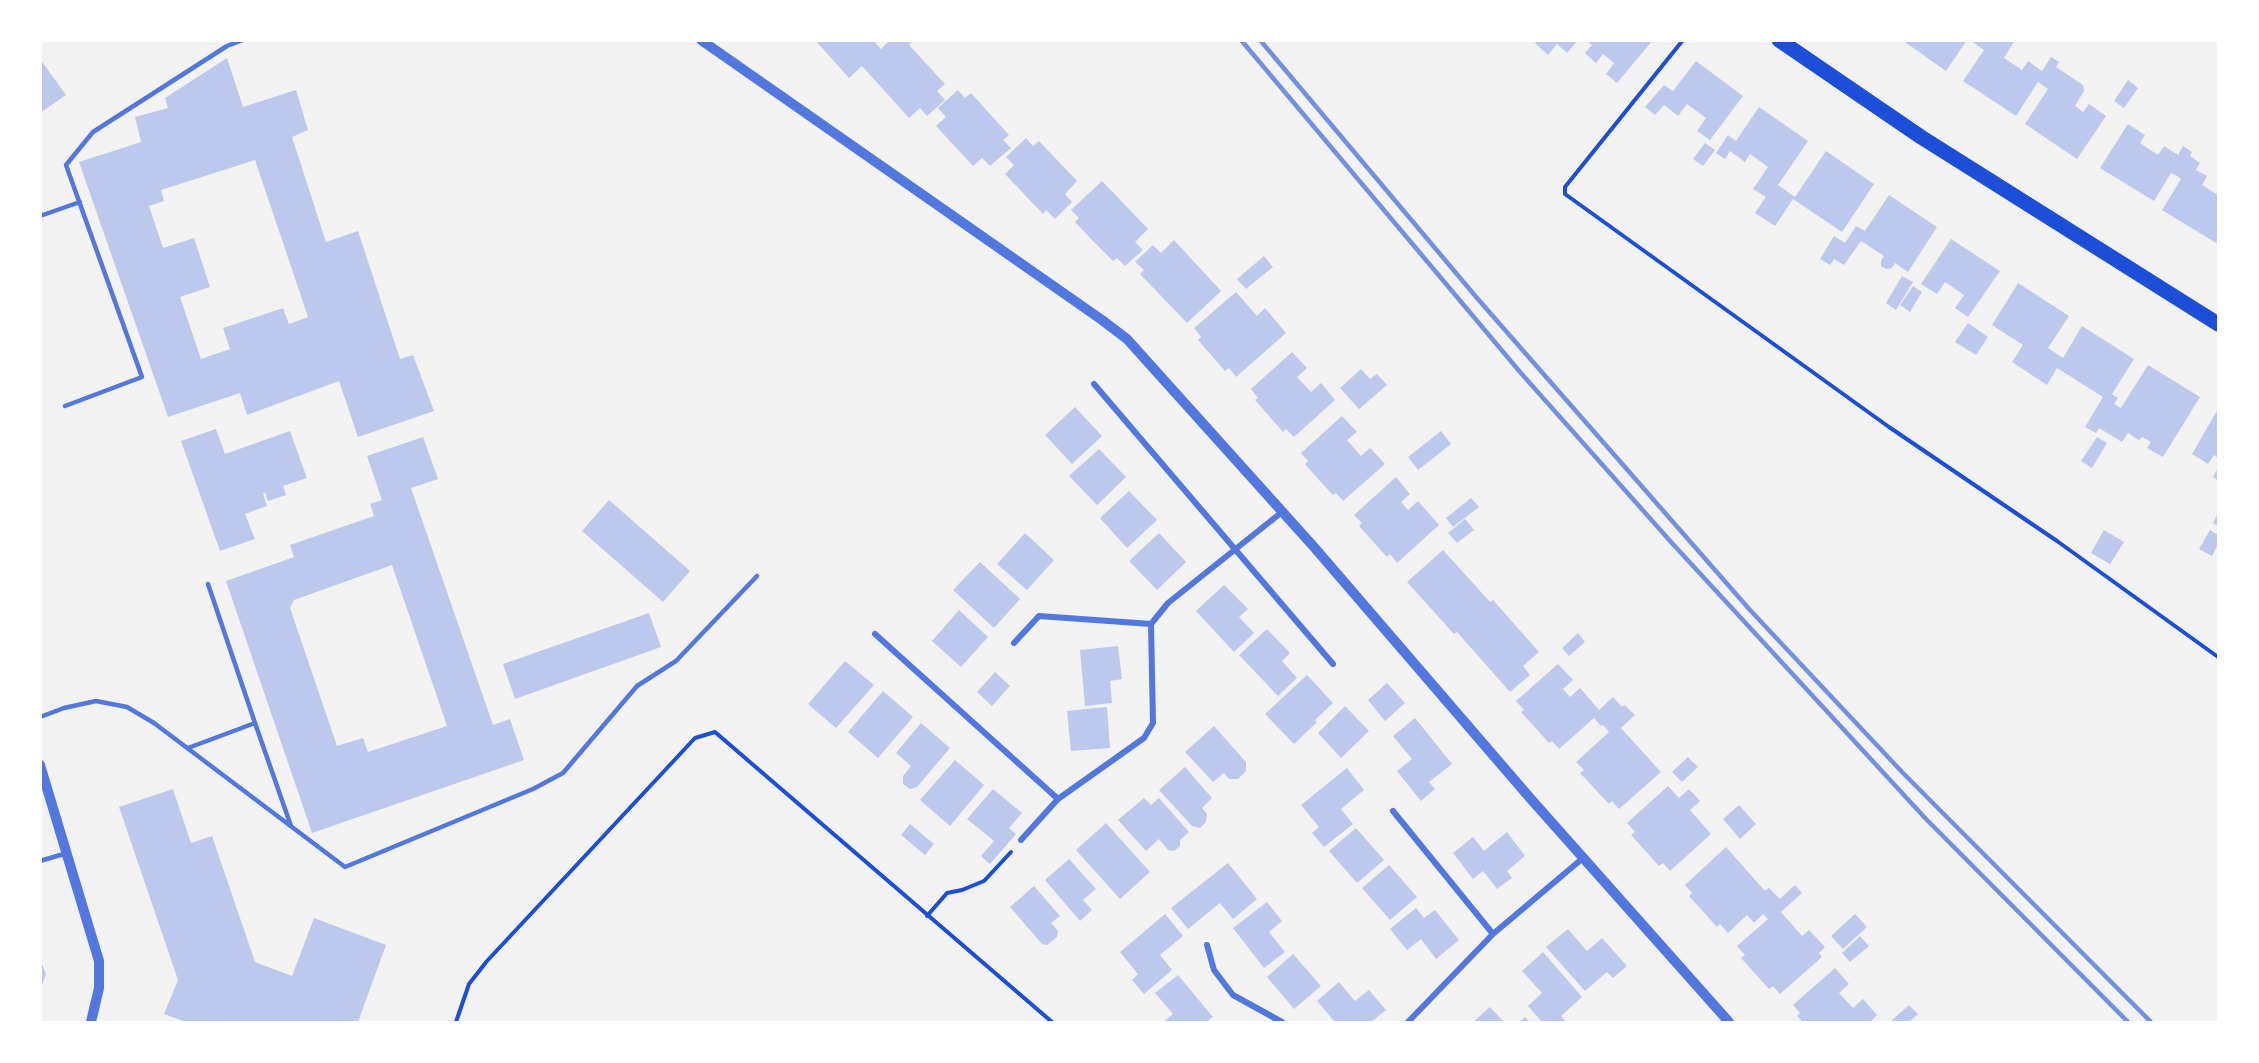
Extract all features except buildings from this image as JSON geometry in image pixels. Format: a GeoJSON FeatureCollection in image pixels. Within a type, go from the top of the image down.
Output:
{"type":"FeatureCollection","features":[{"type":"Feature","properties":{"kind":"main road"},"geometry":{"type":"LineString","coordinates":[[1779,40],[1876,108],[2218,324]]}},
{"type":"Feature","properties":{"kind":"street"},"geometry":{"type":"LineString","coordinates":[[701,40],[1126,339],[1282,512],[1729,1023]]}},
{"type":"Feature","properties":{"kind":"street"},"geometry":{"type":"LineString","coordinates":[[1094,384],[1333,664]]}},
{"type":"Feature","properties":{"kind":"street"},"geometry":{"type":"LineString","coordinates":[[1021,840],[1058,799],[1144,738],[1153,723],[1151,624],[1168,603],[1282,512]]}},
{"type":"Feature","properties":{"kind":"street"},"geometry":{"type":"LineString","coordinates":[[1014,643],[1039,616],[1151,624]]}},
{"type":"Feature","properties":{"kind":"street"},"geometry":{"type":"LineString","coordinates":[[875,634],[1058,799]]}},
{"type":"Feature","properties":{"kind":"street"},"geometry":{"type":"LineString","coordinates":[[40,765],[99,961],[99,988],[91,1023]]}},
{"type":"Feature","properties":{"kind":"street"},"geometry":{"type":"LineString","coordinates":[[1393,811],[1493,934]]}},
{"type":"Feature","properties":{"kind":"street"},"geometry":{"type":"LineString","coordinates":[[1408,1023],[1493,934],[1583,858]]}},
{"type":"Feature","properties":{"kind":"street"},"geometry":{"type":"LineString","coordinates":[[1207,945],[1214,970],[1233,995],[1282,1023]]}},
{"type":"Feature","properties":{"kind":"lane"},"geometry":{"type":"LineString","coordinates":[[65,406],[142,377],[66,165],[93,132],[227,46],[243,40]]}},
{"type":"Feature","properties":{"kind":"lane"},"geometry":{"type":"LineString","coordinates":[[40,216],[80,202]]}},
{"type":"Feature","properties":{"kind":"lane"},"geometry":{"type":"LineString","coordinates":[[40,717],[64,708],[96,701],[127,707],[154,723],[345,867],[533,789],[563,772],[637,686],[676,661],[757,576]]}},
{"type":"Feature","properties":{"kind":"lane"},"geometry":{"type":"LineString","coordinates":[[208,584],[292,828]]}},
{"type":"Feature","properties":{"kind":"lane"},"geometry":{"type":"LineString","coordinates":[[188,748],[255,723]]}},
{"type":"Feature","properties":{"kind":"lane"},"geometry":{"type":"LineString","coordinates":[[40,861],[67,853]]}},
{"type":"Feature","properties":{"kind":"path"},"geometry":{"type":"LineString","coordinates":[[1683,40],[1565,187],[1565,194],[1889,427],[2057,541],[2218,657]]}},
{"type":"Feature","properties":{"kind":"path"},"geometry":{"type":"LineString","coordinates":[[456,1023],[469,984],[487,961],[694,738],[715,732],[1052,1023]]}},
{"type":"Feature","properties":{"kind":"path"},"geometry":{"type":"LineString","coordinates":[[927,916],[947,892],[962,890],[984,881],[1021,840]]}},
{"type":"Feature","properties":{"kind":"railway"},"geometry":{"type":"LineString","coordinates":[[1241,40],[1520,372],[1671,542],[1926,819],[2128,1022]]}},
{"type":"Feature","properties":{"kind":"railway"},"geometry":{"type":"LineString","coordinates":[[1260,40],[1477,298],[1750,610],[1903,773],[2151,1022]]}}]}
